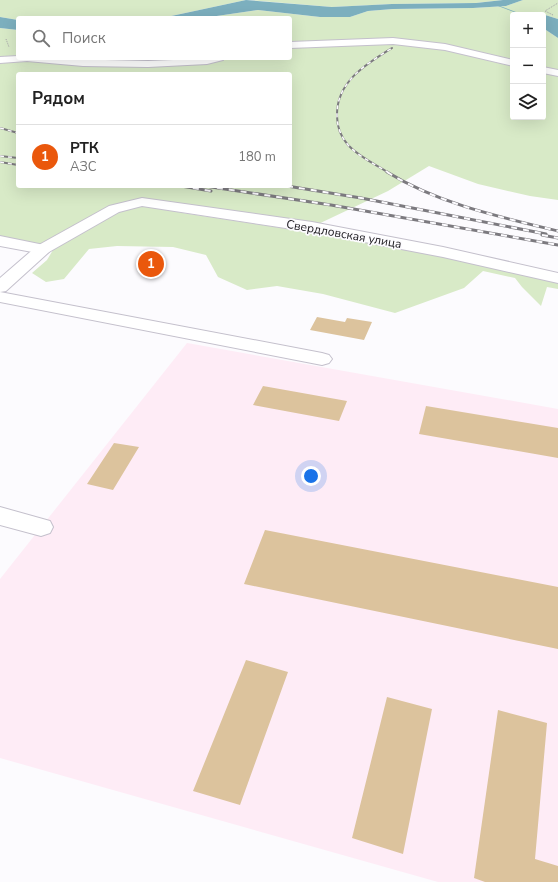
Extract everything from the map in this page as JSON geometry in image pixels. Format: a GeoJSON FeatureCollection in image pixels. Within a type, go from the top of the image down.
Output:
{"type":"FeatureCollection","features":[{"type":"Feature","properties":{"kind":"street"},"geometry":{"type":"LineString","coordinates":[[292,45],[393,41],[445,47],[510,62]]}},
{"type":"Feature","properties":{"kind":"street"},"geometry":{"type":"LineString","coordinates":[[0,60],[16,59]]}},
{"type":"Feature","properties":{"kind":"street"},"geometry":{"type":"LineString","coordinates":[[49,60],[83,63],[148,64],[211,60]]}},
{"type":"Feature","properties":{"kind":"street"},"geometry":{"type":"LineString","coordinates":[[546,71],[558,73]]}},
{"type":"Feature","properties":{"kind":"street","name":"Свердловская улица"},"geometry":{"type":"LineString","coordinates":[[0,287],[43,249],[114,209],[142,202],[312,227],[443,252],[558,278]]}},
{"type":"Feature","properties":{"kind":"street"},"geometry":{"type":"LineString","coordinates":[[0,241],[43,249]]}},
{"type":"Feature","properties":{"kind":"street"},"geometry":{"type":"LineString","coordinates":[[0,297],[322,359]]}},
{"type":"Feature","properties":{"kind":"street"},"geometry":{"type":"LineString","coordinates":[[0,516],[41,527]]}},
{"type":"Feature","properties":{"kind":"path"},"geometry":{"type":"LineString","coordinates":[[553,15],[545,11],[558,3]]}},
{"type":"Feature","properties":{"kind":"shaded area"},"geometry":{"type":"Polygon","coordinates":[[[187,343],[558,409],[558,882],[438,882],[0,758],[0,579],[187,343]]]}},
{"type":"Feature","properties":{"kind":"green space"},"geometry":{"type":"Polygon","coordinates":[[[0,0],[246,0],[171,16],[16,16],[16,20],[0,17],[0,0]]]}},
{"type":"Feature","properties":{"kind":"green space"},"geometry":{"type":"Polygon","coordinates":[[[249,0],[503,0],[476,3],[392,4],[332,7],[249,0]]]}},
{"type":"Feature","properties":{"kind":"green space"},"geometry":{"type":"Polygon","coordinates":[[[523,0],[558,0],[558,19],[546,15],[546,12],[510,12],[510,120],[546,120],[546,30],[558,38],[558,200],[530,196],[478,184],[429,166],[388,191],[312,227],[189,209],[128,205],[43,249],[0,241],[0,28],[16,30],[16,60],[292,60],[292,16],[217,16],[258,10],[320,17],[350,17],[368,11],[393,9],[473,8],[506,6],[523,0]]]}},
{"type":"Feature","properties":{"kind":"green space"},"geometry":{"type":"Polygon","coordinates":[[[150,206],[183,213],[282,228],[432,254],[558,281],[558,289],[547,287],[541,306],[515,278],[483,271],[464,288],[395,313],[323,294],[277,286],[247,290],[218,277],[206,255],[173,247],[117,246],[89,249],[64,279],[46,282],[32,273],[47,260],[53,250],[70,239],[119,212],[134,207],[150,206]]]}},
{"type":"Feature","properties":{"kind":"water"},"geometry":{"type":"Polygon","coordinates":[[[246,0],[332,7],[392,4],[476,3],[503,0],[523,0],[506,6],[393,9],[368,11],[350,17],[320,17],[258,10],[217,16],[171,16],[246,0]]]}},
{"type":"Feature","properties":{"kind":"water"},"geometry":{"type":"Polygon","coordinates":[[[546,15],[558,19],[558,38],[546,30],[546,15]]]}},
{"type":"Feature","properties":{"kind":"water"},"geometry":{"type":"Polygon","coordinates":[[[0,17],[16,20],[16,30],[0,28],[0,17]]]}},
{"type":"Feature","properties":{"kind":"building"},"geometry":{"type":"Polygon","coordinates":[[[317,317],[345,322],[347,318],[372,322],[364,340],[310,330],[317,317]]]}},
{"type":"Feature","properties":{"kind":"building"},"geometry":{"type":"Polygon","coordinates":[[[263,386],[347,401],[339,421],[253,405],[263,386]]]}},
{"type":"Feature","properties":{"kind":"building"},"geometry":{"type":"Polygon","coordinates":[[[426,406],[558,428],[558,458],[419,434],[426,406]]]}},
{"type":"Feature","properties":{"kind":"building"},"geometry":{"type":"Polygon","coordinates":[[[114,443],[139,447],[113,490],[87,484],[114,443]]]}},
{"type":"Feature","properties":{"kind":"building"},"geometry":{"type":"Polygon","coordinates":[[[265,530],[558,587],[558,649],[244,584],[265,530]]]}},
{"type":"Feature","properties":{"kind":"building"},"geometry":{"type":"Polygon","coordinates":[[[246,660],[288,672],[240,805],[193,791],[246,660]]]}},
{"type":"Feature","properties":{"kind":"building"},"geometry":{"type":"Polygon","coordinates":[[[387,697],[432,709],[403,854],[352,838],[387,697]]]}},
{"type":"Feature","properties":{"kind":"building"},"geometry":{"type":"Polygon","coordinates":[[[498,710],[547,723],[535,859],[558,866],[558,882],[485,882],[474,878],[498,710]]]}},
{"type":"Feature","properties":{"kind":"waterway"},"geometry":{"type":"LineString","coordinates":[[499,6],[515,12]]}},
{"type":"Feature","properties":{"kind":"railway"},"geometry":{"type":"LineString","coordinates":[[389,173],[362,157],[348,145],[340,131],[337,116],[338,104],[342,93],[354,75],[392,48]]}},
{"type":"Feature","properties":{"kind":"railway"},"geometry":{"type":"LineString","coordinates":[[0,128],[16,132]]}},
{"type":"Feature","properties":{"kind":"railway"},"geometry":{"type":"LineString","coordinates":[[0,156],[16,158]]}},
{"type":"Feature","properties":{"kind":"railway"},"geometry":{"type":"LineString","coordinates":[[0,162],[16,165]]}},
{"type":"Feature","properties":{"kind":"railway"},"geometry":{"type":"LineString","coordinates":[[387,172],[428,193],[449,201],[492,215],[558,231]]}},
{"type":"Feature","properties":{"kind":"railway"},"geometry":{"type":"LineString","coordinates":[[292,187],[361,198],[546,234]]}},
{"type":"Feature","properties":{"kind":"railway"},"geometry":{"type":"LineString","coordinates":[[193,188],[211,191]]}},
{"type":"Feature","properties":{"kind":"railway"},"geometry":{"type":"LineString","coordinates":[[218,188],[331,205],[558,245]]}},
{"type":"Feature","properties":{"kind":"railway"},"geometry":{"type":"LineString","coordinates":[[542,235],[558,238]]}},
{"type":"Feature","properties":{"kind":"place","name":"РТК"},"geometry":{"type":"Point","coordinates":[151,264]}}]}
